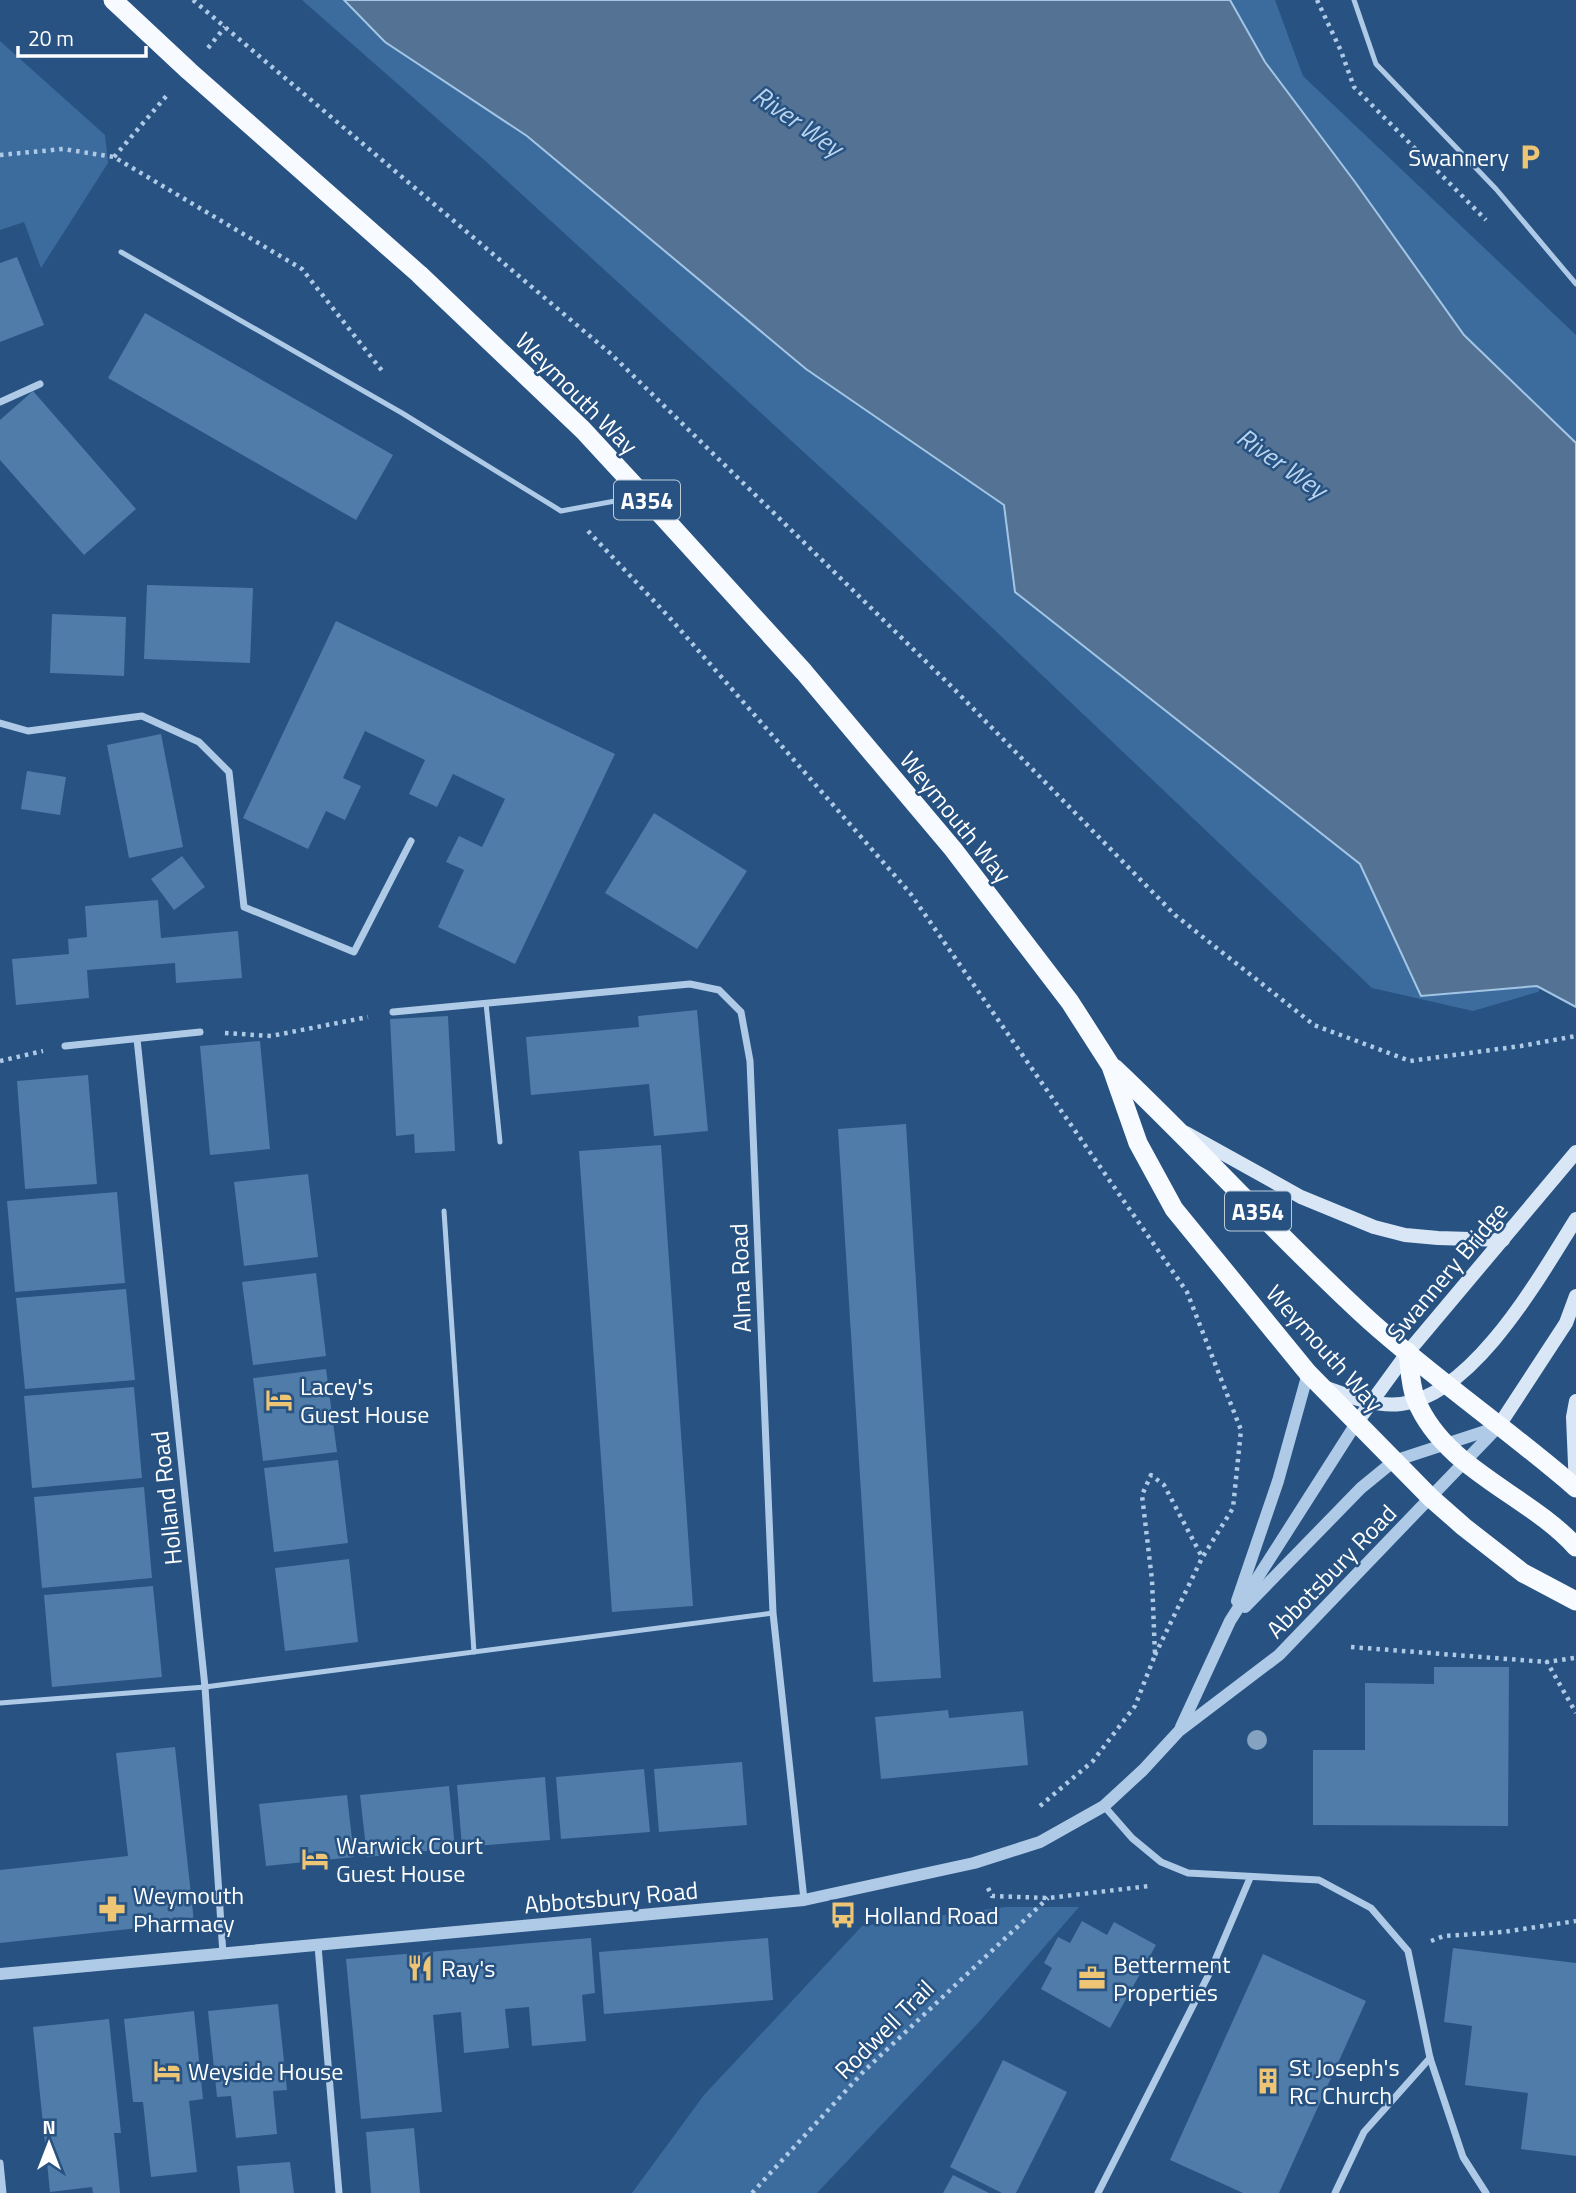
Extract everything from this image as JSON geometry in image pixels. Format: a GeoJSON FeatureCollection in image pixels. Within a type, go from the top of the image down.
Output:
{"type":"FeatureCollection","features":[{"type":"Feature","properties":{"kind":"highway","name":"Weymouth Way"},"geometry":{"type":"LineString","coordinates":[[113,0],[189,71],[419,274],[583,430],[644,496],[804,672],[953,849],[1070,1002],[1111,1066],[1138,1143],[1174,1209],[1308,1373],[1431,1498],[1523,1573],[1576,1601]]}},
{"type":"Feature","properties":{"kind":"highway","name":"Weymouth Way"},"geometry":{"type":"LineString","coordinates":[[1111,1066],[1178,1129],[1312,1265],[1408,1352],[1416,1399],[1446,1444],[1576,1547]]}},
{"type":"Feature","properties":{"kind":"highway","name":"A354"},"geometry":{"type":"LineString","coordinates":[[1408,1352],[1445,1385],[1576,1488]]}},
{"type":"Feature","properties":{"kind":"main road"},"geometry":{"type":"LineString","coordinates":[[1178,1129],[1301,1196],[1374,1227],[1405,1235],[1503,1240]]}},
{"type":"Feature","properties":{"kind":"main road","name":"Swannery Bridge"},"geometry":{"type":"LineString","coordinates":[[1357,1422],[1408,1352],[1576,1152]]}},
{"type":"Feature","properties":{"kind":"main road"},"geometry":{"type":"LineString","coordinates":[[1323,1387],[1371,1403],[1404,1403],[1445,1385],[1485,1352],[1541,1275],[1576,1219]]}},
{"type":"Feature","properties":{"kind":"main road"},"geometry":{"type":"LineString","coordinates":[[1499,1427],[1566,1323],[1576,1296]]}},
{"type":"Feature","properties":{"kind":"main road"},"geometry":{"type":"LineString","coordinates":[[1576,1401],[1573,1418],[1576,1488]]}},
{"type":"Feature","properties":{"kind":"street"},"geometry":{"type":"LineString","coordinates":[[0,402],[40,384]]}},
{"type":"Feature","properties":{"kind":"street"},"geometry":{"type":"LineString","coordinates":[[0,723],[28,731],[142,716],[200,742],[229,772],[244,907],[354,951],[411,841]]}},
{"type":"Feature","properties":{"kind":"street","name":"Alma Road"},"geometry":{"type":"LineString","coordinates":[[393,1012],[690,984],[719,990],[741,1012],[750,1061],[773,1613],[804,1900]]}},
{"type":"Feature","properties":{"kind":"street"},"geometry":{"type":"LineString","coordinates":[[65,1046],[200,1031]]}},
{"type":"Feature","properties":{"kind":"street","name":"Holland Road"},"geometry":{"type":"LineString","coordinates":[[137,1039],[205,1687],[223,1954]]}},
{"type":"Feature","properties":{"kind":"street"},"geometry":{"type":"LineString","coordinates":[[1230,1621],[1278,1480],[1308,1373]]}},
{"type":"Feature","properties":{"kind":"street","name":"Abbotsbury Road"},"geometry":{"type":"LineString","coordinates":[[1180,1731],[1230,1621],[1357,1422]]}},
{"type":"Feature","properties":{"kind":"street"},"geometry":{"type":"LineString","coordinates":[[1230,1621],[1361,1488],[1394,1461],[1499,1427]]}},
{"type":"Feature","properties":{"kind":"street","name":"Abbotsbury Road"},"geometry":{"type":"LineString","coordinates":[[0,1975],[804,1900],[974,1863],[1040,1842],[1104,1806],[1180,1731],[1279,1656],[1499,1427]]}},
{"type":"Feature","properties":{"kind":"street"},"geometry":{"type":"LineString","coordinates":[[1104,1806],[1132,1838],[1161,1862],[1188,1873],[1319,1880],[1371,1908],[1408,1951],[1430,2058],[1463,2157],[1486,2193]]}},
{"type":"Feature","properties":{"kind":"street"},"geometry":{"type":"LineString","coordinates":[[1098,2193],[1210,1972],[1250,1878]]}},
{"type":"Feature","properties":{"kind":"street"},"geometry":{"type":"LineString","coordinates":[[318,1946],[339,2193]]}},
{"type":"Feature","properties":{"kind":"street"},"geometry":{"type":"LineString","coordinates":[[1335,2193],[1364,2132],[1430,2058]]}},
{"type":"Feature","properties":{"kind":"street"},"geometry":{"type":"LineString","coordinates":[[0,2163],[3,2193]]}},
{"type":"Feature","properties":{"kind":"lane"},"geometry":{"type":"LineString","coordinates":[[1354,0],[1376,64],[1496,189],[1576,284]]}},
{"type":"Feature","properties":{"kind":"lane"},"geometry":{"type":"LineString","coordinates":[[121,252],[402,413],[561,511],[644,496]]}},
{"type":"Feature","properties":{"kind":"lane"},"geometry":{"type":"LineString","coordinates":[[486,1003],[500,1142]]}},
{"type":"Feature","properties":{"kind":"lane"},"geometry":{"type":"LineString","coordinates":[[444,1211],[474,1652]]}},
{"type":"Feature","properties":{"kind":"lane"},"geometry":{"type":"LineString","coordinates":[[0,1703],[205,1687],[773,1613]]}},
{"type":"Feature","properties":{"kind":"path"},"geometry":{"type":"LineString","coordinates":[[193,0],[611,354],[953,688],[1175,915],[1314,1025],[1410,1061],[1576,1036]]}},
{"type":"Feature","properties":{"kind":"path"},"geometry":{"type":"LineString","coordinates":[[0,155],[63,149],[114,157],[302,269],[383,372]]}},
{"type":"Feature","properties":{"kind":"path"},"geometry":{"type":"LineString","coordinates":[[561,511],[594,535],[669,617],[910,893],[1187,1292],[1241,1430],[1233,1508],[1202,1558],[1155,1656],[1135,1706],[1093,1761],[1034,1813],[1040,1842]]}},
{"type":"Feature","properties":{"kind":"path"},"geometry":{"type":"LineString","coordinates":[[200,1031],[271,1037],[393,1012]]}},
{"type":"Feature","properties":{"kind":"path"},"geometry":{"type":"LineString","coordinates":[[0,1061],[65,1046]]}},
{"type":"Feature","properties":{"kind":"path"},"geometry":{"type":"LineString","coordinates":[[1155,1656],[1152,1580],[1142,1495],[1151,1475],[1164,1485],[1202,1558]]}},
{"type":"Feature","properties":{"kind":"path"},"geometry":{"type":"LineString","coordinates":[[1351,1647],[1547,1662],[1574,1658]]}},
{"type":"Feature","properties":{"kind":"path"},"geometry":{"type":"LineString","coordinates":[[1547,1662],[1576,1713]]}},
{"type":"Feature","properties":{"kind":"path"},"geometry":{"type":"LineString","coordinates":[[974,1863],[992,1896],[1048,1898],[1146,1887],[1188,1873]]}},
{"type":"Feature","properties":{"kind":"path","name":"Rodwell Trail"},"geometry":{"type":"LineString","coordinates":[[752,2193],[864,2071],[1048,1898]]}},
{"type":"Feature","properties":{"kind":"path"},"geometry":{"type":"LineString","coordinates":[[1408,1951],[1444,1936],[1503,1932],[1576,1921]]}},
{"type":"Feature","properties":{"kind":"shaded area"},"geometry":{"type":"Polygon","coordinates":[[[302,0],[344,0],[385,42],[527,136],[806,369],[1004,505],[1015,593],[1360,864],[1421,996],[1576,921],[1538,992],[1473,1011],[1372,988],[890,531],[482,158],[302,0]]]}},
{"type":"Feature","properties":{"kind":"shaded area"},"geometry":{"type":"Polygon","coordinates":[[[1230,0],[1275,0],[1303,76],[1576,335],[1576,443],[1464,335],[1265,62],[1230,0]]]}},
{"type":"Feature","properties":{"kind":"shaded area"},"geometry":{"type":"Polygon","coordinates":[[[0,41],[105,135],[108,163],[41,268],[24,222],[0,230],[0,41]]]}},
{"type":"Feature","properties":{"kind":"shaded area"},"geometry":{"type":"Polygon","coordinates":[[[1005,1907],[1079,1907],[980,2021],[817,2193],[632,2193],[704,2095],[862,1926],[1005,1907]]]}},
{"type":"Feature","properties":{"kind":"water","name":"River Wey"},"geometry":{"type":"Polygon","coordinates":[[[344,0],[1230,0],[1265,62],[1464,335],[1576,443],[1576,1007],[1537,986],[1421,996],[1360,864],[1015,592],[1004,505],[806,369],[527,136],[385,42],[344,0]]]}},
{"type":"Feature","properties":{"kind":"building"},"geometry":{"type":"Polygon","coordinates":[[[17,257],[44,325],[0,342],[0,263],[17,257]]]}},
{"type":"Feature","properties":{"kind":"building"},"geometry":{"type":"Polygon","coordinates":[[[145,313],[393,455],[356,520],[108,378],[145,313]]]}},
{"type":"Feature","properties":{"kind":"building"},"geometry":{"type":"Polygon","coordinates":[[[33,391],[136,509],[84,555],[0,460],[0,420],[33,391]]]}},
{"type":"Feature","properties":{"kind":"building"},"geometry":{"type":"Polygon","coordinates":[[[147,585],[253,588],[250,663],[144,659],[147,585]]]}},
{"type":"Feature","properties":{"kind":"building"},"geometry":{"type":"Polygon","coordinates":[[[52,614],[126,617],[124,676],[50,673],[52,614]]]}},
{"type":"Feature","properties":{"kind":"building"},"geometry":{"type":"Polygon","coordinates":[[[336,621],[615,754],[515,964],[438,927],[464,870],[446,862],[459,836],[482,847],[505,799],[453,774],[437,807],[409,794],[425,760],[365,731],[343,778],[361,786],[345,820],[326,811],[308,849],[243,818],[336,621]]]}},
{"type":"Feature","properties":{"kind":"building"},"geometry":{"type":"Polygon","coordinates":[[[161,734],[183,847],[129,858],[107,745],[161,734]]]}},
{"type":"Feature","properties":{"kind":"building"},"geometry":{"type":"Polygon","coordinates":[[[27,771],[66,777],[60,815],[21,809],[27,771]]]}},
{"type":"Feature","properties":{"kind":"building"},"geometry":{"type":"Polygon","coordinates":[[[654,813],[747,871],[697,949],[605,893],[654,813]]]}},
{"type":"Feature","properties":{"kind":"building"},"geometry":{"type":"Polygon","coordinates":[[[182,856],[205,887],[174,910],[151,879],[182,856]]]}},
{"type":"Feature","properties":{"kind":"building"},"geometry":{"type":"Polygon","coordinates":[[[158,900],[161,938],[238,931],[242,978],[176,983],[175,963],[87,970],[89,998],[16,1005],[12,959],[69,954],[68,939],[87,937],[85,906],[158,900]]]}},
{"type":"Feature","properties":{"kind":"building"},"geometry":{"type":"Polygon","coordinates":[[[697,1010],[708,1131],[654,1136],[649,1084],[531,1095],[526,1037],[639,1027],[638,1016],[697,1010]]]}},
{"type":"Feature","properties":{"kind":"building"},"geometry":{"type":"Polygon","coordinates":[[[448,1016],[455,1151],[415,1153],[414,1134],[396,1136],[390,1019],[448,1016]]]}},
{"type":"Feature","properties":{"kind":"building"},"geometry":{"type":"Polygon","coordinates":[[[260,1041],[270,1149],[210,1155],[200,1046],[260,1041]]]}},
{"type":"Feature","properties":{"kind":"building"},"geometry":{"type":"Polygon","coordinates":[[[88,1075],[97,1184],[25,1189],[17,1081],[88,1075]]]}},
{"type":"Feature","properties":{"kind":"building"},"geometry":{"type":"Polygon","coordinates":[[[906,1124],[941,1678],[873,1682],[838,1129],[906,1124]]]}},
{"type":"Feature","properties":{"kind":"building"},"geometry":{"type":"Polygon","coordinates":[[[661,1145],[693,1606],[612,1612],[579,1151],[661,1145]]]}},
{"type":"Feature","properties":{"kind":"building"},"geometry":{"type":"Polygon","coordinates":[[[308,1174],[318,1257],[244,1266],[234,1182],[308,1174]]]}},
{"type":"Feature","properties":{"kind":"building"},"geometry":{"type":"Polygon","coordinates":[[[117,1192],[125,1283],[15,1292],[7,1201],[117,1192]]]}},
{"type":"Feature","properties":{"kind":"building"},"geometry":{"type":"Polygon","coordinates":[[[316,1273],[326,1356],[253,1365],[242,1282],[316,1273]]]}},
{"type":"Feature","properties":{"kind":"building"},"geometry":{"type":"Polygon","coordinates":[[[126,1289],[135,1380],[25,1389],[16,1298],[126,1289]]]}},
{"type":"Feature","properties":{"kind":"building"},"geometry":{"type":"Polygon","coordinates":[[[326,1369],[337,1452],[263,1461],[253,1378],[326,1369]]]}},
{"type":"Feature","properties":{"kind":"building"},"geometry":{"type":"Polygon","coordinates":[[[134,1387],[142,1478],[32,1488],[24,1396],[134,1387]]]}},
{"type":"Feature","properties":{"kind":"building"},"geometry":{"type":"Polygon","coordinates":[[[338,1460],[348,1543],[274,1552],[264,1468],[338,1460]]]}},
{"type":"Feature","properties":{"kind":"building"},"geometry":{"type":"Polygon","coordinates":[[[144,1487],[152,1578],[42,1588],[34,1497],[144,1487]]]}},
{"type":"Feature","properties":{"kind":"building"},"geometry":{"type":"Polygon","coordinates":[[[349,1559],[358,1642],[285,1651],[275,1568],[349,1559]]]}},
{"type":"Feature","properties":{"kind":"building"},"geometry":{"type":"Polygon","coordinates":[[[153,1586],[162,1677],[52,1687],[44,1595],[153,1586]]]}},
{"type":"Feature","properties":{"kind":"building"},"geometry":{"type":"Polygon","coordinates":[[[1434,1667],[1509,1667],[1508,1826],[1313,1825],[1313,1750],[1365,1750],[1365,1683],[1434,1684],[1434,1667]]]}},
{"type":"Feature","properties":{"kind":"building"},"geometry":{"type":"Polygon","coordinates":[[[948,1710],[949,1718],[1023,1711],[1028,1765],[881,1779],[875,1717],[948,1710]]]}},
{"type":"Feature","properties":{"kind":"building"},"geometry":{"type":"Polygon","coordinates":[[[175,1747],[194,1922],[0,1943],[0,1870],[128,1856],[116,1753],[175,1747]]]}},
{"type":"Feature","properties":{"kind":"building"},"geometry":{"type":"Polygon","coordinates":[[[742,1762],[747,1825],[659,1832],[654,1769],[742,1762]]]}},
{"type":"Feature","properties":{"kind":"building"},"geometry":{"type":"Polygon","coordinates":[[[644,1769],[650,1832],[561,1839],[556,1777],[644,1769]]]}},
{"type":"Feature","properties":{"kind":"building"},"geometry":{"type":"Polygon","coordinates":[[[545,1777],[550,1840],[462,1847],[457,1785],[545,1777]]]}},
{"type":"Feature","properties":{"kind":"building"},"geometry":{"type":"Polygon","coordinates":[[[449,1786],[455,1848],[367,1857],[360,1795],[449,1786]]]}},
{"type":"Feature","properties":{"kind":"building"},"geometry":{"type":"Polygon","coordinates":[[[347,1795],[354,1857],[266,1866],[259,1804],[347,1795]]]}},
{"type":"Feature","properties":{"kind":"building","name":"Betterment Properties"},"geometry":{"type":"Polygon","coordinates":[[[1082,1921],[1107,1935],[1114,1922],[1156,1945],[1110,2028],[1041,1989],[1052,1968],[1044,1963],[1058,1937],[1070,1943],[1082,1921]]]}},
{"type":"Feature","properties":{"kind":"building"},"geometry":{"type":"Polygon","coordinates":[[[591,1938],[595,1993],[582,1995],[586,2041],[532,2046],[529,2007],[505,2009],[509,2048],[464,2053],[461,2012],[433,2015],[442,2112],[361,2119],[346,1959],[591,1938]]]}},
{"type":"Feature","properties":{"kind":"building"},"geometry":{"type":"Polygon","coordinates":[[[768,1938],[773,2000],[604,2014],[599,1952],[768,1938]]]}},
{"type":"Feature","properties":{"kind":"building"},"geometry":{"type":"Polygon","coordinates":[[[1453,1948],[1576,1963],[1576,2156],[1521,2149],[1528,2093],[1465,2085],[1472,2026],[1444,2022],[1453,1948]]]}},
{"type":"Feature","properties":{"kind":"building","name":"St Joseph's RC Church"},"geometry":{"type":"Polygon","coordinates":[[[1263,1954],[1366,2001],[1279,2193],[1243,2193],[1170,2160],[1263,1954]]]}},
{"type":"Feature","properties":{"kind":"building"},"geometry":{"type":"Polygon","coordinates":[[[278,2004],[287,2090],[273,2091],[277,2134],[236,2138],[231,2096],[217,2097],[208,2011],[278,2004]]]}},
{"type":"Feature","properties":{"kind":"building"},"geometry":{"type":"Polygon","coordinates":[[[194,2011],[203,2099],[189,2101],[197,2172],[151,2177],[143,2102],[133,2102],[124,2019],[194,2011]]]}},
{"type":"Feature","properties":{"kind":"building"},"geometry":{"type":"Polygon","coordinates":[[[109,2019],[121,2133],[114,2133],[120,2193],[93,2193],[92,2187],[50,2192],[33,2027],[109,2019]]]}},
{"type":"Feature","properties":{"kind":"building"},"geometry":{"type":"Polygon","coordinates":[[[1003,2060],[1067,2092],[1016,2193],[1002,2193],[950,2167],[1003,2060]]]}},
{"type":"Feature","properties":{"kind":"building"},"geometry":{"type":"Polygon","coordinates":[[[414,2128],[420,2193],[371,2193],[366,2132],[414,2128]]]}},
{"type":"Feature","properties":{"kind":"building"},"geometry":{"type":"Polygon","coordinates":[[[290,2162],[294,2193],[240,2193],[237,2166],[290,2162]]]}},
{"type":"Feature","properties":{"kind":"building"},"geometry":{"type":"Polygon","coordinates":[[[953,2175],[989,2193],[943,2193],[953,2175]]]}},
{"type":"Feature","properties":{"kind":"place","name":"Swannery"},"geometry":{"type":"Point","coordinates":[1530,157]}},
{"type":"Feature","properties":{"kind":"place","name":"Lacey's Guest House"},"geometry":{"type":"Point","coordinates":[279,1400]}},
{"type":"Feature","properties":{"kind":"place","name":"Warwick Court Guest House"},"geometry":{"type":"Point","coordinates":[315,1859]}},
{"type":"Feature","properties":{"kind":"place","name":"Weymouth Pharmacy"},"geometry":{"type":"Point","coordinates":[112,1909]}},
{"type":"Feature","properties":{"kind":"place","name":"Holland Road"},"geometry":{"type":"Point","coordinates":[843,1915]}},
{"type":"Feature","properties":{"kind":"place","name":"Ray's"},"geometry":{"type":"Point","coordinates":[420,1968]}},
{"type":"Feature","properties":{"kind":"place","name":"Betterment Properties"},"geometry":{"type":"Point","coordinates":[1092,1978]}},
{"type":"Feature","properties":{"kind":"place","name":"Weyside House"},"geometry":{"type":"Point","coordinates":[167,2071]}},
{"type":"Feature","properties":{"kind":"place","name":"St Joseph's RC Church"},"geometry":{"type":"Point","coordinates":[1268,2081]}}]}
